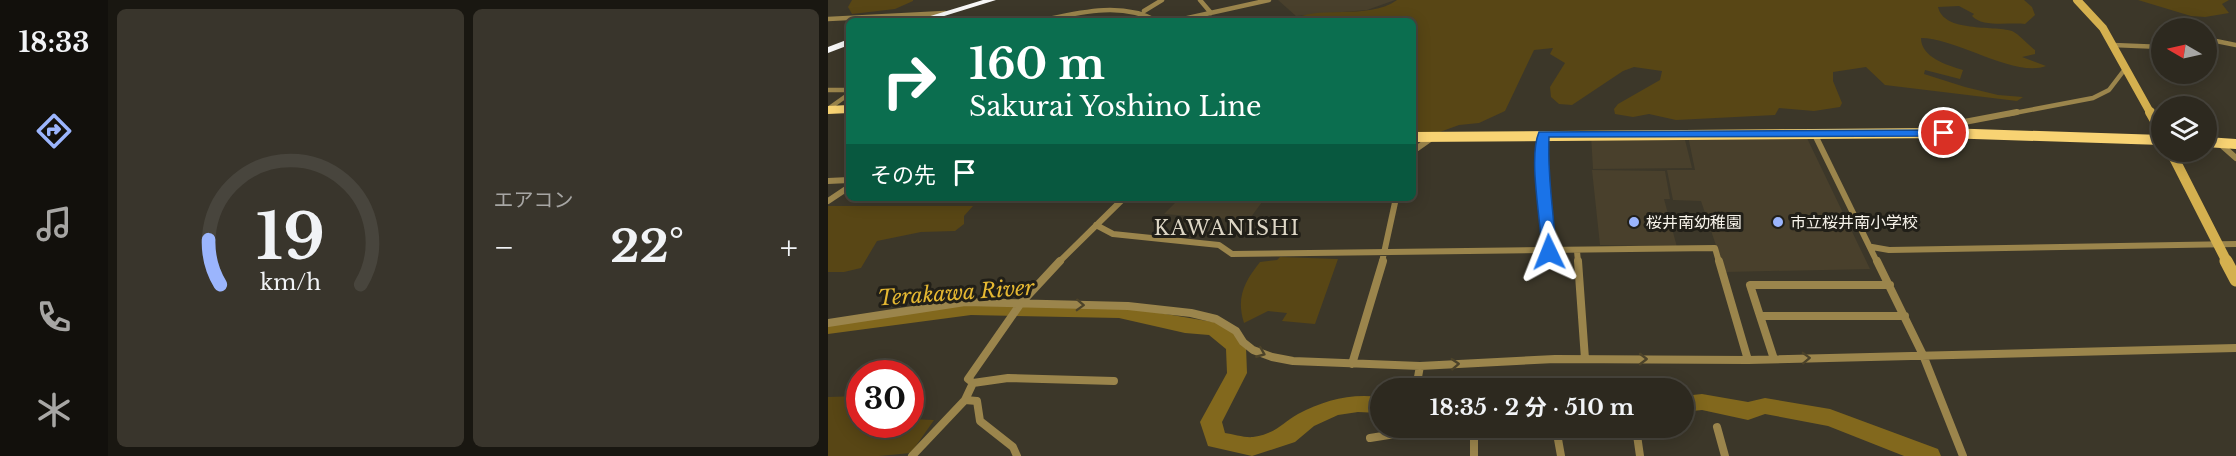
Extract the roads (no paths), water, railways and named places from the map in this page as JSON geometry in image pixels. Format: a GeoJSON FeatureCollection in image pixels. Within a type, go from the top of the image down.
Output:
{"type":"FeatureCollection","features":[{"type":"Feature","properties":{"kind":"highway"},"geometry":{"type":"LineString","coordinates":[[928,18],[992,0]]}},
{"type":"Feature","properties":{"kind":"highway"},"geometry":{"type":"LineString","coordinates":[[828,50],[846,43]]}},
{"type":"Feature","properties":{"kind":"main road"},"geometry":{"type":"LineString","coordinates":[[828,110],[846,109]]}},
{"type":"Feature","properties":{"kind":"main road"},"geometry":{"type":"LineString","coordinates":[[1416,137],[1544,134],[1926,134],[2151,140]]}},
{"type":"Feature","properties":{"kind":"main road"},"geometry":{"type":"LineString","coordinates":[[2219,143],[2236,144]]}},
{"type":"Feature","properties":{"kind":"street"},"geometry":{"type":"LineString","coordinates":[[1053,18],[1092,10],[1144,11],[1162,0]]}},
{"type":"Feature","properties":{"kind":"street"},"geometry":{"type":"LineString","coordinates":[[1200,0],[1211,13]]}},
{"type":"Feature","properties":{"kind":"street"},"geometry":{"type":"LineString","coordinates":[[1188,18],[1269,0]]}},
{"type":"Feature","properties":{"kind":"street"},"geometry":{"type":"LineString","coordinates":[[2077,0],[2103,28],[2151,114]]}},
{"type":"Feature","properties":{"kind":"street"},"geometry":{"type":"LineString","coordinates":[[1144,11],[1153,18]]}},
{"type":"Feature","properties":{"kind":"street"},"geometry":{"type":"LineString","coordinates":[[848,18],[945,13]]}},
{"type":"Feature","properties":{"kind":"street"},"geometry":{"type":"LineString","coordinates":[[828,19],[846,18]]}},
{"type":"Feature","properties":{"kind":"street"},"geometry":{"type":"LineString","coordinates":[[2217,41],[2236,45]]}},
{"type":"Feature","properties":{"kind":"street"},"geometry":{"type":"LineString","coordinates":[[2113,45],[2151,47]]}},
{"type":"Feature","properties":{"kind":"street"},"geometry":{"type":"LineString","coordinates":[[1926,134],[1959,123],[2093,98],[2109,90],[2125,69]]}},
{"type":"Feature","properties":{"kind":"street"},"geometry":{"type":"LineString","coordinates":[[828,90],[846,92]]}},
{"type":"Feature","properties":{"kind":"street"},"geometry":{"type":"LineString","coordinates":[[828,110],[846,95]]}},
{"type":"Feature","properties":{"kind":"street"},"geometry":{"type":"LineString","coordinates":[[1544,134],[1541,172],[1548,219],[1549,252]]}},
{"type":"Feature","properties":{"kind":"street"},"geometry":{"type":"LineString","coordinates":[[1416,149],[1438,135]]}},
{"type":"Feature","properties":{"kind":"street"},"geometry":{"type":"LineString","coordinates":[[1815,135],[1872,247],[1923,355],[1963,456]]}},
{"type":"Feature","properties":{"kind":"street"},"geometry":{"type":"LineString","coordinates":[[2219,143],[2236,158]]}},
{"type":"Feature","properties":{"kind":"street"},"geometry":{"type":"LineString","coordinates":[[2176,162],[2236,280]]}},
{"type":"Feature","properties":{"kind":"street"},"geometry":{"type":"LineString","coordinates":[[828,181],[846,180]]}},
{"type":"Feature","properties":{"kind":"street"},"geometry":{"type":"LineString","coordinates":[[828,201],[846,188]]}},
{"type":"Feature","properties":{"kind":"street"},"geometry":{"type":"LineString","coordinates":[[1114,381],[1008,378],[973,383],[968,379],[1020,305],[1121,201]]}},
{"type":"Feature","properties":{"kind":"street"},"geometry":{"type":"LineString","coordinates":[[1352,364],[1385,253],[1395,201]]}},
{"type":"Feature","properties":{"kind":"street"},"geometry":{"type":"LineString","coordinates":[[1096,225],[1113,234],[1219,245],[1232,254],[1549,252],[1715,248],[1748,360]]}},
{"type":"Feature","properties":{"kind":"street"},"geometry":{"type":"LineString","coordinates":[[1872,247],[1889,250],[2236,244]]}},
{"type":"Feature","properties":{"kind":"street"},"geometry":{"type":"LineString","coordinates":[[1577,251],[1585,359]]}},
{"type":"Feature","properties":{"kind":"street"},"geometry":{"type":"LineString","coordinates":[[1774,359],[1750,285],[1890,285]]}},
{"type":"Feature","properties":{"kind":"street"},"geometry":{"type":"LineString","coordinates":[[828,323],[965,302],[1128,306],[1191,313],[1216,319],[1236,331],[1243,342],[1253,350],[1272,357],[1293,361],[1420,366],[1585,359],[1748,360],[2236,348]]}},
{"type":"Feature","properties":{"kind":"street"},"geometry":{"type":"LineString","coordinates":[[1760,316],[1905,316]]}},
{"type":"Feature","properties":{"kind":"street"},"geometry":{"type":"LineString","coordinates":[[1417,378],[1420,366]]}},
{"type":"Feature","properties":{"kind":"street"},"geometry":{"type":"LineString","coordinates":[[912,456],[965,400],[973,383]]}},
{"type":"Feature","properties":{"kind":"street"},"geometry":{"type":"LineString","coordinates":[[965,400],[977,401],[980,422],[1013,447],[1017,456]]}},
{"type":"Feature","properties":{"kind":"street"},"geometry":{"type":"LineString","coordinates":[[1717,427],[1725,456]]}},
{"type":"Feature","properties":{"kind":"street"},"geometry":{"type":"LineString","coordinates":[[1474,438],[1474,456]]}},
{"type":"Feature","properties":{"kind":"street"},"geometry":{"type":"LineString","coordinates":[[1558,438],[1561,456]]}},
{"type":"Feature","properties":{"kind":"street"},"geometry":{"type":"LineString","coordinates":[[1637,438],[1640,456]]}},
{"type":"Feature","properties":{"kind":"waterway","name":"Terakawa River"},"geometry":{"type":"LineString","coordinates":[[828,327],[971,309],[1078,313],[1119,312],[1185,326],[1212,328],[1224,334],[1236,347],[1237,373],[1211,422],[1216,440],[1251,447],[1287,436],[1306,420],[1343,405],[1370,404]]}},
{"type":"Feature","properties":{"kind":"waterway","name":"Terakawa River"},"geometry":{"type":"LineString","coordinates":[[1694,403],[1702,402],[1748,411],[1765,406],[1830,418],[1930,456]]}},
{"type":"Feature","properties":{"kind":"place","name":"桜井南幼稚園"},"geometry":{"type":"Point","coordinates":[1634,222]}},
{"type":"Feature","properties":{"kind":"place","name":"市立桜井南小学校"},"geometry":{"type":"Point","coordinates":[1778,222]}},
{"type":"Feature","properties":{"kind":"district","name":"KAWANISHI"},"geometry":{"type":"Point","coordinates":[1227,228]}}]}
